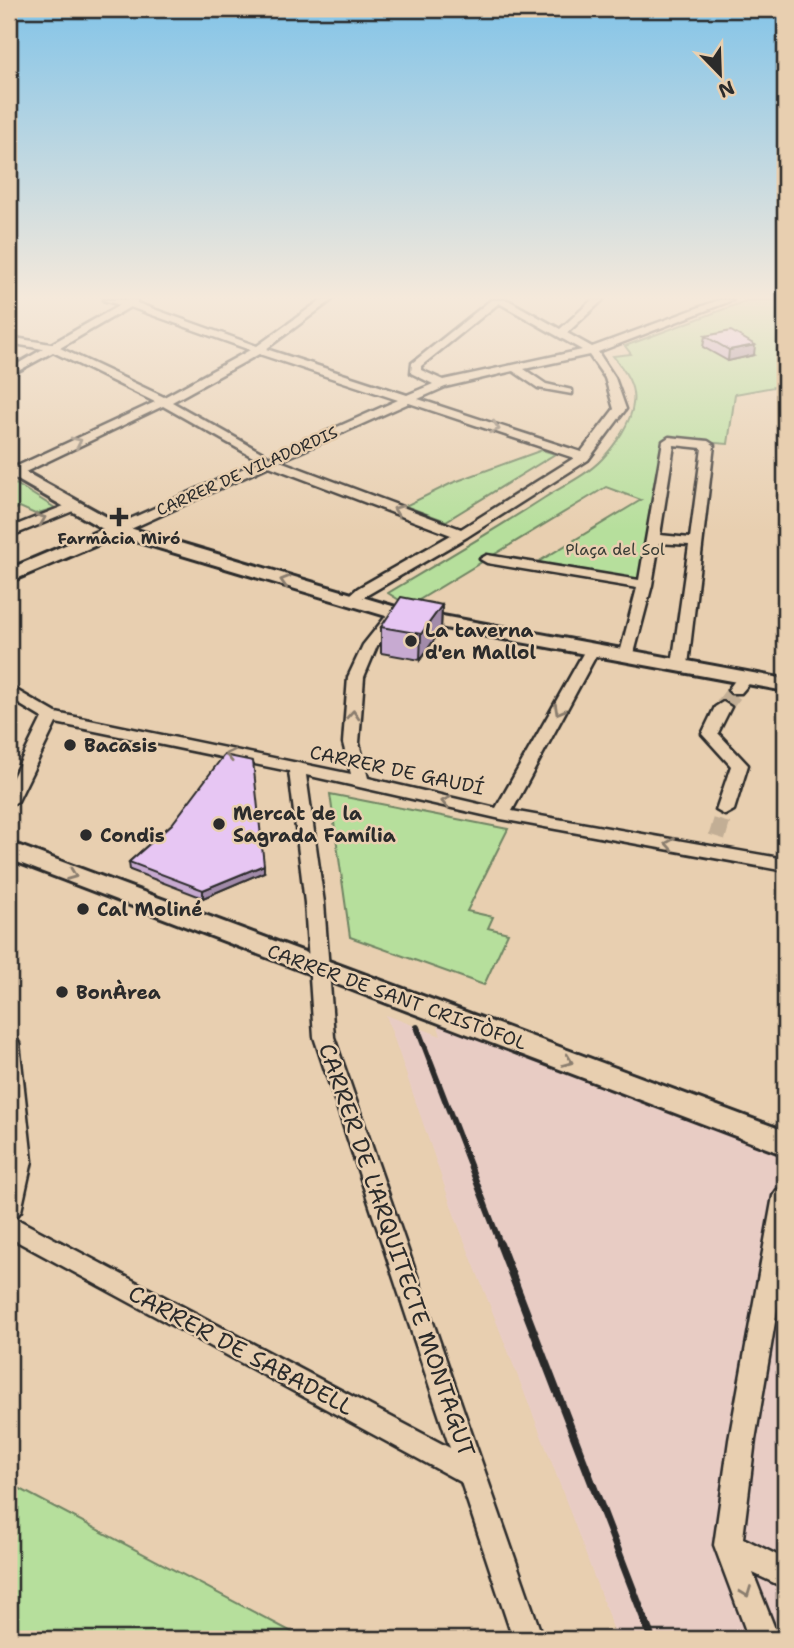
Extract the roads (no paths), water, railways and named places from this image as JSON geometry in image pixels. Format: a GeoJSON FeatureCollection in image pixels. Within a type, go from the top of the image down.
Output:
{"type":"FeatureCollection","features":[{"type":"Feature","properties":{"kind":"street"},"geometry":{"type":"LineString","coordinates":[[112,377],[162,401],[270,462],[462,534]]}},
{"type":"Feature","properties":{"kind":"street"},"geometry":{"type":"LineString","coordinates":[[12,470],[162,401],[207,377]]}},
{"type":"Feature","properties":{"kind":"street"},"geometry":{"type":"LineString","coordinates":[[338,377],[584,457]]}},
{"type":"Feature","properties":{"kind":"street"},"geometry":{"type":"LineString","coordinates":[[427,377],[442,384]]}},
{"type":"Feature","properties":{"kind":"street","name":"CARRER DE VILADORDIS"},"geometry":{"type":"LineString","coordinates":[[9,576],[442,384],[474,377]]}},
{"type":"Feature","properties":{"kind":"street"},"geometry":{"type":"LineString","coordinates":[[528,377],[542,386],[568,392]]}},
{"type":"Feature","properties":{"kind":"street"},"geometry":{"type":"LineString","coordinates":[[350,601],[584,457],[620,409],[610,377]]}},
{"type":"Feature","properties":{"kind":"street"},"geometry":{"type":"LineString","coordinates":[[626,657],[645,585],[669,442],[708,445],[680,665]]}},
{"type":"Feature","properties":{"kind":"street"},"geometry":{"type":"LineString","coordinates":[[12,470],[117,530],[350,601],[396,613],[680,665],[741,684],[785,685]]}},
{"type":"Feature","properties":{"kind":"street"},"geometry":{"type":"LineString","coordinates":[[9,533],[74,506]]}},
{"type":"Feature","properties":{"kind":"street"},"geometry":{"type":"LineString","coordinates":[[653,539],[697,542]]}},
{"type":"Feature","properties":{"kind":"street"},"geometry":{"type":"LineString","coordinates":[[487,559],[645,585]]}},
{"type":"Feature","properties":{"kind":"street"},"geometry":{"type":"LineString","coordinates":[[361,782],[351,743],[356,677],[370,645],[396,613]]}},
{"type":"Feature","properties":{"kind":"street"},"geometry":{"type":"LineString","coordinates":[[501,814],[593,650]]}},
{"type":"Feature","properties":{"kind":"street","name":"CARRER DE GAUDÍ"},"geometry":{"type":"LineString","coordinates":[[9,691],[51,717],[501,814],[714,844],[785,865]]}},
{"type":"Feature","properties":{"kind":"street"},"geometry":{"type":"LineString","coordinates":[[723,706],[710,734],[740,765],[725,810]]}},
{"type":"Feature","properties":{"kind":"street"},"geometry":{"type":"LineString","coordinates":[[9,801],[51,717]]}},
{"type":"Feature","properties":{"kind":"street","name":"CARRER DE L'ARQUITECTE MONTAGUT"},"geometry":{"type":"LineString","coordinates":[[297,769],[306,823],[321,968],[324,1037],[528,1639]]}},
{"type":"Feature","properties":{"kind":"street","name":"CARRER DE SANT CRISTÒFOL"},"geometry":{"type":"LineString","coordinates":[[9,850],[785,1143]]}},
{"type":"Feature","properties":{"kind":"street"},"geometry":{"type":"LineString","coordinates":[[9,1043],[21,1161],[9,1211]]}},
{"type":"Feature","properties":{"kind":"street"},"geometry":{"type":"LineString","coordinates":[[764,1639],[728,1545],[741,1440],[785,1195]]}},
{"type":"Feature","properties":{"kind":"street","name":"CARRER DE SABADELL"},"geometry":{"type":"LineString","coordinates":[[9,1226],[473,1474]]}},
{"type":"Feature","properties":{"kind":"street"},"geometry":{"type":"LineString","coordinates":[[728,1545],[785,1574]]}},
{"type":"Feature","properties":{"kind":"tunnel"},"geometry":{"type":"LineString","coordinates":[[723,707],[736,690]]}},
{"type":"Feature","properties":{"kind":"tunnel"},"geometry":{"type":"LineString","coordinates":[[717,837],[725,810]]}},
{"type":"Feature","properties":{"kind":"railway"},"geometry":{"type":"LineString","coordinates":[[417,1027],[501,1246]]}},
{"type":"Feature","properties":{"kind":"railway"},"geometry":{"type":"LineString","coordinates":[[500,1244],[652,1639]]}},
{"type":"Feature","properties":{"kind":"place","name":"Farmàcia Miró"},"geometry":{"type":"Point","coordinates":[119,517]}},
{"type":"Feature","properties":{"kind":"place","name":"La taverna d'en Mallol"},"geometry":{"type":"Point","coordinates":[411,641]}},
{"type":"Feature","properties":{"kind":"place","name":"Bacasis"},"geometry":{"type":"Point","coordinates":[70,745]}},
{"type":"Feature","properties":{"kind":"place","name":"Mercat de la Sagrada Família"},"geometry":{"type":"Point","coordinates":[219,824]}},
{"type":"Feature","properties":{"kind":"place","name":"Condis"},"geometry":{"type":"Point","coordinates":[86,835]}},
{"type":"Feature","properties":{"kind":"place","name":"Cal Moliné"},"geometry":{"type":"Point","coordinates":[83,909]}},
{"type":"Feature","properties":{"kind":"place","name":"BonÀrea"},"geometry":{"type":"Point","coordinates":[62,992]}},
{"type":"Feature","properties":{"kind":"park label","name":"Plaça del Sol"},"geometry":{"type":"Point","coordinates":[615,549]}}]}
